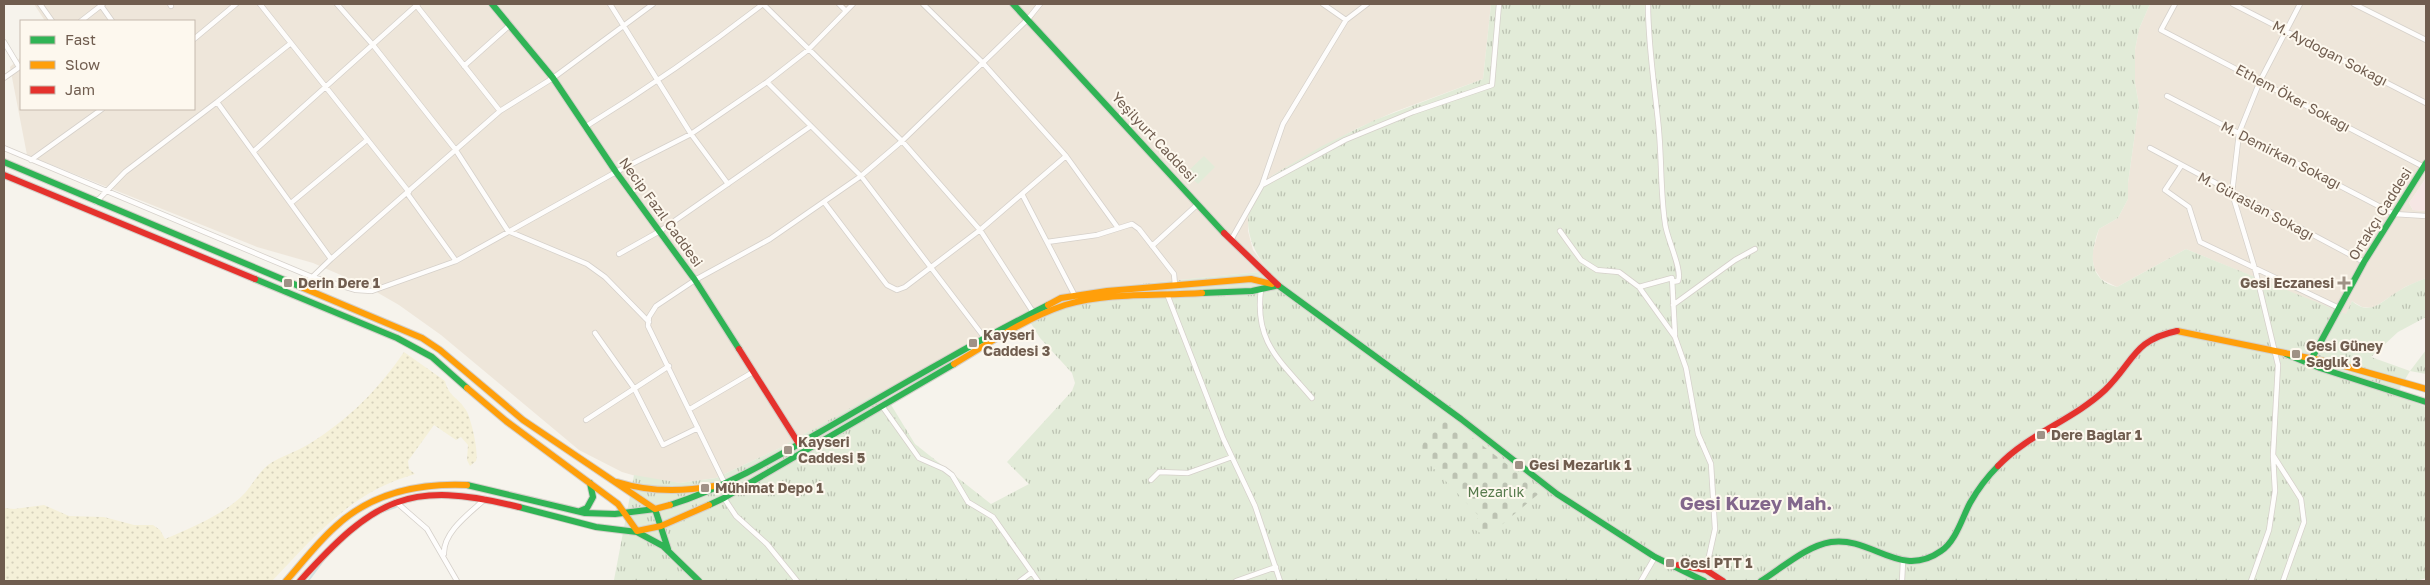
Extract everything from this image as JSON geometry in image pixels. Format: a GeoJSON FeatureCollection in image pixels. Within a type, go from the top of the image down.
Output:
{"type":"FeatureCollection","features":[{"type":"Feature","properties":{"kind":"street"},"geometry":{"type":"LineString","coordinates":[[40,4],[51,20]]}},
{"type":"Feature","properties":{"kind":"street"},"geometry":{"type":"LineString","coordinates":[[81,20],[101,4],[111,20]]}},
{"type":"Feature","properties":{"kind":"street"},"geometry":{"type":"LineString","coordinates":[[195,38],[236,4]]}},
{"type":"Feature","properties":{"kind":"street"},"geometry":{"type":"LineString","coordinates":[[260,4],[408,193],[456,261]]}},
{"type":"Feature","properties":{"kind":"street"},"geometry":{"type":"LineString","coordinates":[[337,4],[373,44],[455,149],[508,232],[567,254],[587,264],[605,277],[649,322],[725,484]]}},
{"type":"Feature","properties":{"kind":"street"},"geometry":{"type":"LineString","coordinates":[[254,151],[417,4],[500,111]]}},
{"type":"Feature","properties":{"kind":"street","name":"Necip Fazıl Caddesi"},"geometry":{"type":"LineString","coordinates":[[492,4],[553,78],[616,172],[695,280],[799,444]]}},
{"type":"Feature","properties":{"kind":"street"},"geometry":{"type":"LineString","coordinates":[[610,4],[691,134],[728,184]]}},
{"type":"Feature","properties":{"kind":"street"},"geometry":{"type":"LineString","coordinates":[[301,288],[331,259],[500,111],[553,78],[653,4]]}},
{"type":"Feature","properties":{"kind":"street"},"geometry":{"type":"LineString","coordinates":[[585,127],[700,53],[763,4],[902,141],[980,230],[1033,312]]}},
{"type":"Feature","properties":{"kind":"street"},"geometry":{"type":"LineString","coordinates":[[839,4],[846,11]]}},
{"type":"Feature","properties":{"kind":"street"},"geometry":{"type":"LineString","coordinates":[[4,148],[312,277],[356,290],[372,291],[456,261],[616,172],[691,134],[767,82],[808,50],[853,4]]}},
{"type":"Feature","properties":{"kind":"street"},"geometry":{"type":"LineString","coordinates":[[923,4],[982,62],[1066,156],[1118,228]]}},
{"type":"Feature","properties":{"kind":"street","name":"Yeşilyurt Caddesi"},"geometry":{"type":"LineString","coordinates":[[1013,4],[1231,240],[1279,286]]}},
{"type":"Feature","properties":{"kind":"street"},"geometry":{"type":"LineString","coordinates":[[649,322],[649,317],[656,306],[695,280],[770,239],[861,176],[902,141],[982,62],[1028,20],[1040,4]]}},
{"type":"Feature","properties":{"kind":"street"},"geometry":{"type":"LineString","coordinates":[[1323,4],[1346,20]]}},
{"type":"Feature","properties":{"kind":"street"},"geometry":{"type":"LineString","coordinates":[[1231,240],[1262,185],[1283,124],[1346,20],[1367,4]]}},
{"type":"Feature","properties":{"kind":"street"},"geometry":{"type":"LineString","coordinates":[[1262,185],[1345,140],[1413,112],[1492,86],[1499,4]]}},
{"type":"Feature","properties":{"kind":"street"},"geometry":{"type":"LineString","coordinates":[[1648,4],[1658,122],[1662,204],[1668,241],[1675,255],[1680,278],[1678,281],[1672,282]]}},
{"type":"Feature","properties":{"kind":"street","name":"Ethem Öker Sokağı"},"geometry":{"type":"LineString","coordinates":[[2175,4],[2161,30],[2425,165]]}},
{"type":"Feature","properties":{"kind":"street","name":"M. Aydoğan Sokağı"},"geometry":{"type":"LineString","coordinates":[[2233,4],[2426,103]]}},
{"type":"Feature","properties":{"kind":"street"},"geometry":{"type":"LineString","coordinates":[[2251,581],[2269,530],[2275,491],[2273,436],[2278,388],[2275,350],[2255,269],[2232,193],[2239,133],[2260,81],[2300,4]]}},
{"type":"Feature","properties":{"kind":"street"},"geometry":{"type":"LineString","coordinates":[[2354,4],[2426,40]]}},
{"type":"Feature","properties":{"kind":"street"},"geometry":{"type":"LineString","coordinates":[[464,66],[510,25]]}},
{"type":"Feature","properties":{"kind":"street"},"geometry":{"type":"LineString","coordinates":[[4,42],[20,67],[4,78]]}},
{"type":"Feature","properties":{"kind":"street"},"geometry":{"type":"LineString","coordinates":[[96,202],[125,172],[218,102],[291,43]]}},
{"type":"Feature","properties":{"kind":"street"},"geometry":{"type":"LineString","coordinates":[[767,82],[861,176],[933,267],[984,337]]}},
{"type":"Feature","properties":{"kind":"street","name":"M. Demirkan Sokağı"},"geometry":{"type":"LineString","coordinates":[[2167,96],[2394,214]]}},
{"type":"Feature","properties":{"kind":"street"},"geometry":{"type":"LineString","coordinates":[[218,102],[331,259]]}},
{"type":"Feature","properties":{"kind":"street"},"geometry":{"type":"LineString","coordinates":[[32,160],[101,110]]}},
{"type":"Feature","properties":{"kind":"street"},"geometry":{"type":"LineString","coordinates":[[619,254],[660,231],[811,126]]}},
{"type":"Feature","properties":{"kind":"street"},"geometry":{"type":"LineString","coordinates":[[291,203],[367,140]]}},
{"type":"Feature","properties":{"kind":"street","name":"M. Güraslan Sokağı"},"geometry":{"type":"LineString","coordinates":[[2150,148],[2364,262]]}},
{"type":"Feature","properties":{"kind":"street"},"geometry":{"type":"LineString","coordinates":[[824,202],[891,288],[898,290],[933,267],[980,230],[1066,156]]}},
{"type":"Feature","properties":{"kind":"street"},"geometry":{"type":"LineString","coordinates":[[4,162],[422,338],[440,350],[523,420],[655,509],[668,549]]}},
{"type":"Feature","properties":{"kind":"street","name":"Ortakçı Caddesi"},"geometry":{"type":"LineString","coordinates":[[2312,358],[2364,262],[2425,165]]}},
{"type":"Feature","properties":{"kind":"street"},"geometry":{"type":"LineString","coordinates":[[2181,166],[2165,190],[2188,207],[2200,242],[2339,308]]}},
{"type":"Feature","properties":{"kind":"street"},"geometry":{"type":"LineString","coordinates":[[4,175],[397,338],[432,357],[506,421],[618,504],[637,532],[668,549],[699,581]]}},
{"type":"Feature","properties":{"kind":"street"},"geometry":{"type":"LineString","coordinates":[[1022,194],[1075,296]]}},
{"type":"Feature","properties":{"kind":"street"},"geometry":{"type":"LineString","coordinates":[[1152,246],[1198,204]]}},
{"type":"Feature","properties":{"kind":"street"},"geometry":{"type":"LineString","coordinates":[[2394,214],[2426,216]]}},
{"type":"Feature","properties":{"kind":"street"},"geometry":{"type":"LineString","coordinates":[[1047,242],[1097,235],[1130,224],[1135,225],[1174,274],[1175,285]]}},
{"type":"Feature","properties":{"kind":"street"},"geometry":{"type":"LineString","coordinates":[[1560,231],[1581,260],[1597,270],[1619,272],[1639,287],[1675,337],[1686,368],[1698,434],[1711,464],[1715,529],[1706,570]]}},
{"type":"Feature","properties":{"kind":"street"},"geometry":{"type":"LineString","coordinates":[[1674,305],[1735,260],[1755,249]]}},
{"type":"Feature","properties":{"kind":"street"},"geometry":{"type":"LineString","coordinates":[[1639,287],[1672,278],[1675,337]]}},
{"type":"Feature","properties":{"kind":"street"},"geometry":{"type":"LineString","coordinates":[[286,581],[337,526],[373,501],[412,487],[464,484],[488,488],[576,512],[625,515],[655,509],[701,495],[725,484],[799,444],[984,337],[1061,298],[1175,285],[1251,279],[1279,286],[1461,419],[1557,494],[1654,557],[1704,581]]}},
{"type":"Feature","properties":{"kind":"street"},"geometry":{"type":"LineString","coordinates":[[300,581],[344,532],[362,519],[396,502],[443,494],[485,499],[598,528],[637,532],[661,526],[724,498],[981,348],[1037,317],[1066,305],[1107,298],[1261,289],[1279,286]]}},
{"type":"Feature","properties":{"kind":"street"},"geometry":{"type":"LineString","coordinates":[[1261,289],[1260,319],[1266,339],[1272,350],[1312,398]]}},
{"type":"Feature","properties":{"kind":"street"},"geometry":{"type":"LineString","coordinates":[[1167,294],[1232,457],[1255,506],[1280,581]]}},
{"type":"Feature","properties":{"kind":"street"},"geometry":{"type":"LineString","coordinates":[[1761,581],[1830,542],[1847,542],[1903,562],[1917,562],[1931,558],[1943,550],[1990,474],[2024,445],[2067,420],[2106,390],[2139,346],[2161,333],[2178,331],[2275,350],[2391,376],[2426,389]]}},
{"type":"Feature","properties":{"kind":"street"},"geometry":{"type":"LineString","coordinates":[[595,332],[634,388],[663,445],[698,428]]}},
{"type":"Feature","properties":{"kind":"street"},"geometry":{"type":"LineString","coordinates":[[2275,350],[2317,368],[2426,402]]}},
{"type":"Feature","properties":{"kind":"street"},"geometry":{"type":"LineString","coordinates":[[586,420],[669,366]]}},
{"type":"Feature","properties":{"kind":"street"},"geometry":{"type":"LineString","coordinates":[[690,409],[753,372]]}},
{"type":"Feature","properties":{"kind":"street"},"geometry":{"type":"LineString","coordinates":[[882,406],[920,458],[944,469],[952,475],[968,502],[993,517],[1038,581]]}},
{"type":"Feature","properties":{"kind":"street"},"geometry":{"type":"LineString","coordinates":[[2273,455],[2301,499],[2304,522],[2283,581]]}},
{"type":"Feature","properties":{"kind":"street"},"geometry":{"type":"LineString","coordinates":[[1151,480],[1159,472],[1188,473],[1232,457]]}},
{"type":"Feature","properties":{"kind":"street"},"geometry":{"type":"LineString","coordinates":[[602,475],[624,484],[650,489],[705,488],[725,484]]}},
{"type":"Feature","properties":{"kind":"street"},"geometry":{"type":"LineString","coordinates":[[576,512],[587,508],[593,497],[591,485],[587,480]]}},
{"type":"Feature","properties":{"kind":"street"},"geometry":{"type":"LineString","coordinates":[[724,498],[736,516],[767,544],[797,581]]}},
{"type":"Feature","properties":{"kind":"street"},"geometry":{"type":"LineString","coordinates":[[445,559],[444,551],[450,536],[462,521],[485,499]]}},
{"type":"Feature","properties":{"kind":"street"},"geometry":{"type":"LineString","coordinates":[[396,502],[427,529],[457,581]]}},
{"type":"Feature","properties":{"kind":"street"},"geometry":{"type":"LineString","coordinates":[[1642,581],[1654,557]]}},
{"type":"Feature","properties":{"kind":"street"},"geometry":{"type":"LineString","coordinates":[[1902,581],[1903,562]]}},
{"type":"Feature","properties":{"kind":"street"},"geometry":{"type":"LineString","coordinates":[[1670,564],[1706,570],[1723,581]]}},
{"type":"Feature","properties":{"kind":"street"},"geometry":{"type":"LineString","coordinates":[[1236,581],[1276,567]]}},
{"type":"Feature","properties":{"kind":"street"},"geometry":{"type":"LineString","coordinates":[[1020,581],[1032,572]]}},
{"type":"Feature","properties":{"kind":"shaded area"},"geometry":{"type":"Polygon","coordinates":[[[34,4],[1491,4],[1483,79],[1394,112],[1356,129],[1273,175],[1262,184],[1249,209],[1248,231],[1253,250],[1269,271],[1100,288],[1036,307],[778,449],[716,478],[680,483],[646,479],[622,472],[579,450],[441,335],[399,305],[366,286],[313,263],[257,247],[27,155],[10,67],[20,58],[20,110],[195,110],[195,20],[44,20],[34,4]]]}},
{"type":"Feature","properties":{"kind":"shaded area"},"geometry":{"type":"Polygon","coordinates":[[[2150,4],[2426,4],[2426,178],[2409,203],[2413,210],[2426,211],[2426,278],[2405,287],[2373,308],[2362,307],[2352,301],[2346,315],[2186,249],[2117,287],[2101,279],[2094,268],[2092,254],[2099,229],[2118,218],[2128,199],[2128,183],[2139,105],[2135,83],[2135,50],[2139,29],[2150,4]]]}},
{"type":"Feature","properties":{"kind":"shaded area"},"geometry":{"type":"Polygon","coordinates":[[[2426,178],[2426,211],[2413,210],[2409,203],[2426,178]]]}},
{"type":"Feature","properties":{"kind":"green space"},"geometry":{"type":"Polygon","coordinates":[[[1491,4],[2150,4],[2139,29],[2135,50],[2135,83],[2139,105],[2128,183],[2128,199],[2118,218],[2099,229],[2093,256],[2096,272],[2107,283],[2117,287],[2186,249],[2346,314],[2352,301],[2358,306],[2370,308],[2404,288],[2426,278],[2426,317],[2398,332],[2371,357],[2410,371],[2396,395],[2426,407],[2426,578],[2417,581],[614,580],[634,475],[680,483],[716,478],[778,449],[882,390],[915,444],[991,504],[1029,484],[1007,462],[1072,391],[1075,383],[1072,373],[1040,338],[1024,312],[1072,293],[1100,288],[1269,271],[1254,247],[1248,222],[1249,210],[1254,197],[1262,186],[1273,175],[1322,146],[1375,120],[1483,79],[1491,4]]]}},
{"type":"Feature","properties":{"kind":"green space"},"geometry":{"type":"Polygon","coordinates":[[[1204,156],[1215,167],[1198,184],[1186,173],[1204,156]]]}},
{"type":"Feature","properties":{"kind":"green space"},"geometry":{"type":"Polygon","coordinates":[[[2426,350],[2426,374],[2410,371],[2426,350]]]}},
{"type":"Feature","properties":{"kind":"green space","name":"Mezarlık"},"geometry":{"type":"Polygon","coordinates":[[[1441,414],[1542,491],[1487,537],[1472,528],[1479,516],[1418,452],[1441,414]]]}},
{"type":"Feature","properties":{"kind":"sand"},"geometry":{"type":"Polygon","coordinates":[[[404,352],[445,381],[451,394],[466,410],[474,435],[476,461],[470,466],[467,460],[468,445],[461,437],[456,440],[434,425],[408,461],[409,469],[415,474],[392,482],[353,504],[304,547],[272,581],[4,581],[4,508],[14,509],[44,505],[69,516],[104,517],[134,525],[153,525],[160,530],[165,539],[215,516],[245,493],[268,465],[309,444],[337,425],[373,391],[404,352]]]}},
{"type":"Feature","properties":{"kind":"waterway"},"geometry":{"type":"LineString","coordinates":[[362,524],[379,513],[396,507]]}},
{"type":"Feature","properties":{"kind":"waterway"},"geometry":{"type":"LineString","coordinates":[[308,581],[326,557]]}},
{"type":"Feature","properties":{"kind":"traffic: fast"},"geometry":{"type":"LineString","coordinates":[[492,4],[553,78],[616,172],[695,280],[739,349]]}},
{"type":"Feature","properties":{"kind":"traffic: fast"},"geometry":{"type":"LineString","coordinates":[[1013,4],[1224,233]]}},
{"type":"Feature","properties":{"kind":"traffic: fast"},"geometry":{"type":"LineString","coordinates":[[4,162],[301,287]]}},
{"type":"Feature","properties":{"kind":"traffic: fast"},"geometry":{"type":"LineString","coordinates":[[2312,358],[2364,262],[2426,163]]}},
{"type":"Feature","properties":{"kind":"traffic: fast"},"geometry":{"type":"LineString","coordinates":[[255,279],[397,338],[432,357],[467,388]]}},
{"type":"Feature","properties":{"kind":"traffic: fast"},"geometry":{"type":"LineString","coordinates":[[1272,284],[1279,286],[1461,419],[1557,494],[1655,557],[1704,581]]}},
{"type":"Feature","properties":{"kind":"traffic: fast"},"geometry":{"type":"LineString","coordinates":[[1202,293],[1252,291],[1275,286]]}},
{"type":"Feature","properties":{"kind":"traffic: fast"},"geometry":{"type":"LineString","coordinates":[[670,505],[714,488],[757,468],[943,362],[1048,305]]}},
{"type":"Feature","properties":{"kind":"traffic: fast"},"geometry":{"type":"LineString","coordinates":[[2286,354],[2320,368],[2426,402]]}},
{"type":"Feature","properties":{"kind":"traffic: fast"},"geometry":{"type":"LineString","coordinates":[[709,505],[954,364]]}},
{"type":"Feature","properties":{"kind":"traffic: fast"},"geometry":{"type":"LineString","coordinates":[[1761,581],[1794,558],[1812,548],[1831,542],[1846,542],[1860,545],[1899,559],[1912,561],[1926,559],[1941,551],[1951,541],[1979,488],[1998,466]]}},
{"type":"Feature","properties":{"kind":"traffic: fast"},"geometry":{"type":"LineString","coordinates":[[580,511],[587,508],[593,497],[590,483]]}},
{"type":"Feature","properties":{"kind":"traffic: fast"},"geometry":{"type":"LineString","coordinates":[[467,485],[585,513],[615,514],[655,509],[668,549]]}},
{"type":"Feature","properties":{"kind":"traffic: fast"},"geometry":{"type":"LineString","coordinates":[[519,507],[596,527],[637,532],[663,546],[699,581]]}},
{"type":"Feature","properties":{"kind":"traffic: slow"},"geometry":{"type":"LineString","coordinates":[[1048,305],[1061,298],[1107,291],[1251,279],[1272,284]]}},
{"type":"Feature","properties":{"kind":"traffic: slow"},"geometry":{"type":"LineString","coordinates":[[301,287],[422,338],[440,350],[523,420],[655,509],[670,505]]}},
{"type":"Feature","properties":{"kind":"traffic: slow"},"geometry":{"type":"LineString","coordinates":[[954,364],[1022,324],[1065,305],[1116,296],[1202,293]]}},
{"type":"Feature","properties":{"kind":"traffic: slow"},"geometry":{"type":"LineString","coordinates":[[2177,331],[2334,363],[2426,389]]}},
{"type":"Feature","properties":{"kind":"traffic: slow"},"geometry":{"type":"LineString","coordinates":[[467,388],[506,421],[618,504],[637,531],[661,526],[709,505]]}},
{"type":"Feature","properties":{"kind":"traffic: slow"},"geometry":{"type":"LineString","coordinates":[[617,482],[641,488],[665,490],[714,486]]}},
{"type":"Feature","properties":{"kind":"traffic: slow"},"geometry":{"type":"LineString","coordinates":[[286,581],[328,533],[349,515],[364,506],[380,498],[414,488],[467,485]]}},
{"type":"Feature","properties":{"kind":"traffic: jam"},"geometry":{"type":"LineString","coordinates":[[4,175],[255,279]]}},
{"type":"Feature","properties":{"kind":"traffic: jam"},"geometry":{"type":"LineString","coordinates":[[1224,233],[1278,285]]}},
{"type":"Feature","properties":{"kind":"traffic: jam"},"geometry":{"type":"LineString","coordinates":[[1998,466],[2023,445],[2092,401],[2115,380],[2135,353],[2143,346],[2162,335],[2177,331]]}},
{"type":"Feature","properties":{"kind":"traffic: jam"},"geometry":{"type":"LineString","coordinates":[[739,349],[799,444]]}},
{"type":"Feature","properties":{"kind":"traffic: jam"},"geometry":{"type":"LineString","coordinates":[[300,581],[350,531],[373,514],[396,503],[420,496],[448,495],[481,499],[519,507]]}},
{"type":"Feature","properties":{"kind":"traffic: jam"},"geometry":{"type":"LineString","coordinates":[[1678,565],[1706,570],[1723,581]]}},
{"type":"Feature","properties":{"kind":"place","name":"Derin Dere 1"},"geometry":{"type":"Point","coordinates":[288,283]}},
{"type":"Feature","properties":{"kind":"place","name":"Gesi Eczanesi"},"geometry":{"type":"Point","coordinates":[2344,283]}},
{"type":"Feature","properties":{"kind":"place","name":"Kayseri Caddesi 3"},"geometry":{"type":"Point","coordinates":[973,343]}},
{"type":"Feature","properties":{"kind":"place","name":"Gesi Güney Sağlık 3"},"geometry":{"type":"Point","coordinates":[2296,354]}},
{"type":"Feature","properties":{"kind":"place","name":"Dere Bağlar 1"},"geometry":{"type":"Point","coordinates":[2041,435]}},
{"type":"Feature","properties":{"kind":"place","name":"Kayseri Caddesi 5"},"geometry":{"type":"Point","coordinates":[788,450]}},
{"type":"Feature","properties":{"kind":"place","name":"Gesi Mezarlık 1"},"geometry":{"type":"Point","coordinates":[1519,465]}},
{"type":"Feature","properties":{"kind":"place","name":"Mühimat Depo 1"},"geometry":{"type":"Point","coordinates":[705,488]}},
{"type":"Feature","properties":{"kind":"place","name":"Gesi PTT 1"},"geometry":{"type":"Point","coordinates":[1670,563]}},
{"type":"Feature","properties":{"kind":"district","name":"Gesi Kuzey Mah."},"geometry":{"type":"Point","coordinates":[1756,503]}}]}
